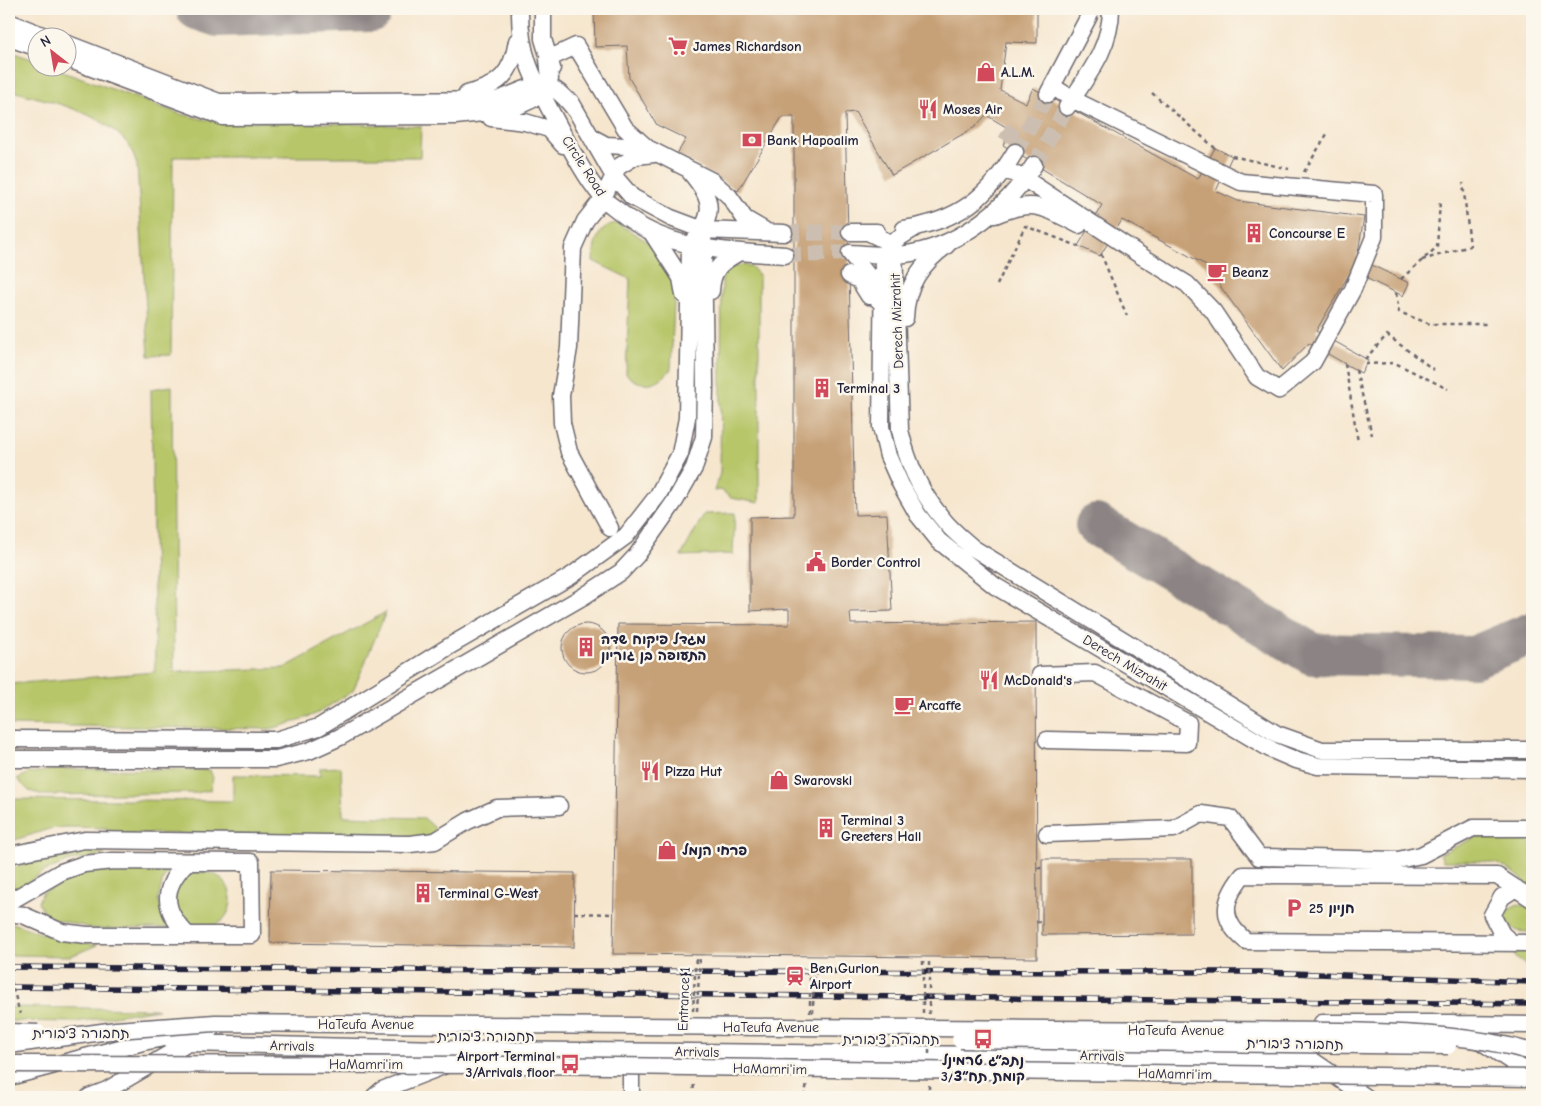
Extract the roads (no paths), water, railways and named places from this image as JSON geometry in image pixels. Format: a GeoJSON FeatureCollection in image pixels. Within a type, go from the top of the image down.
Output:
{"type":"FeatureCollection","features":[{"type":"Feature","properties":{"kind":"street","name":"Circle Road"},"geometry":{"type":"LineString","coordinates":[[520,9],[519,26],[524,57],[543,88],[574,154],[603,198],[631,222],[652,233],[697,248],[786,255]]}},
{"type":"Feature","properties":{"kind":"street","name":"Circle Road"},"geometry":{"type":"LineString","coordinates":[[543,9],[543,39],[548,59],[613,175],[632,197],[671,218],[703,230],[776,232],[745,220],[729,196],[712,181],[690,172]]}},
{"type":"Feature","properties":{"kind":"street"},"geometry":{"type":"LineString","coordinates":[[979,222],[1024,205],[1037,205],[1142,258],[1187,284],[1213,311],[1257,377],[1279,390],[1313,362],[1353,288],[1374,237],[1374,194],[1240,182],[1070,103],[1050,91],[1088,16],[1088,9]]}},
{"type":"Feature","properties":{"kind":"street"},"geometry":{"type":"LineString","coordinates":[[1070,103],[1106,43],[1111,24],[1111,9]]}},
{"type":"Feature","properties":{"kind":"street"},"geometry":{"type":"LineString","coordinates":[[9,22],[28,29]]}},
{"type":"Feature","properties":{"kind":"street"},"geometry":{"type":"LineString","coordinates":[[441,101],[485,90],[498,82],[514,60],[519,26]]}},
{"type":"Feature","properties":{"kind":"street"},"geometry":{"type":"LineString","coordinates":[[9,38],[28,45]]}},
{"type":"Feature","properties":{"kind":"street"},"geometry":{"type":"LineString","coordinates":[[469,116],[512,109],[543,88],[550,79],[548,59],[576,46],[625,128],[654,154]]}},
{"type":"Feature","properties":{"kind":"street"},"geometry":{"type":"LineString","coordinates":[[78,48],[219,102],[497,100],[543,88],[562,92],[576,111]]}},
{"type":"Feature","properties":{"kind":"street"},"geometry":{"type":"LineString","coordinates":[[78,63],[223,117],[469,116],[525,122],[549,129],[574,154]]}},
{"type":"Feature","properties":{"kind":"street"},"geometry":{"type":"LineString","coordinates":[[9,739],[276,740],[319,728],[453,644],[571,576],[626,536],[658,494],[680,454],[687,418],[689,324],[697,248],[709,202],[705,190],[690,172],[638,146],[606,145],[590,137]]}},
{"type":"Feature","properties":{"kind":"street"},"geometry":{"type":"LineString","coordinates":[[850,232],[915,228],[934,224],[984,195],[1004,170],[1015,152]]}},
{"type":"Feature","properties":{"kind":"street"},"geometry":{"type":"LineString","coordinates":[[610,528],[569,452],[562,414],[561,396],[569,348],[573,248],[585,220],[603,198],[613,175],[627,160],[636,156],[654,154]]}},
{"type":"Feature","properties":{"kind":"street"},"geometry":{"type":"LineString","coordinates":[[868,232],[890,251],[913,253],[956,238],[1002,206],[1025,180],[1034,165]]}},
{"type":"Feature","properties":{"kind":"street"},"geometry":{"type":"LineString","coordinates":[[1004,170],[1025,180],[1142,258]]}},
{"type":"Feature","properties":{"kind":"street"},"geometry":{"type":"LineString","coordinates":[[603,198],[612,196],[632,197]]}},
{"type":"Feature","properties":{"kind":"street"},"geometry":{"type":"LineString","coordinates":[[890,251],[915,228]]}},
{"type":"Feature","properties":{"kind":"street"},"geometry":{"type":"LineString","coordinates":[[652,233],[681,278],[689,324]]}},
{"type":"Feature","properties":{"kind":"street","name":"Derech Mizrahit"},"geometry":{"type":"LineString","coordinates":[[900,430],[905,301],[912,282],[920,270],[933,255],[956,238]]}},
{"type":"Feature","properties":{"kind":"street"},"geometry":{"type":"LineString","coordinates":[[9,759],[276,759],[309,751],[340,737],[584,596],[620,572],[637,555],[674,501],[694,468],[704,437],[705,385],[697,248]]}},
{"type":"Feature","properties":{"kind":"street","name":"Derech Mizrahit"},"geometry":{"type":"LineString","coordinates":[[890,251],[850,253],[870,278],[878,301],[881,345],[881,427],[888,456],[901,485],[918,515],[939,541],[967,566],[995,586],[1272,750],[1293,759],[1318,766],[1532,769]]}},
{"type":"Feature","properties":{"kind":"street","name":"Derech Mizrahit"},"geometry":{"type":"LineString","coordinates":[[881,345],[890,251]]}},
{"type":"Feature","properties":{"kind":"street","name":"Derech Mizrahit"},"geometry":{"type":"LineString","coordinates":[[890,251],[900,430],[905,451],[920,484],[942,519],[973,548],[1277,734],[1322,750],[1532,750]]}},
{"type":"Feature","properties":{"kind":"street"},"geometry":{"type":"LineString","coordinates":[[705,385],[709,362],[713,274],[725,260],[741,252]]}},
{"type":"Feature","properties":{"kind":"street","name":"Derech Mizrahit"},"geometry":{"type":"LineString","coordinates":[[849,275],[858,280],[868,292],[881,345]]}},
{"type":"Feature","properties":{"kind":"street"},"geometry":{"type":"LineString","coordinates":[[1095,673],[1093,657],[1106,630]]}},
{"type":"Feature","properties":{"kind":"street"},"geometry":{"type":"LineString","coordinates":[[1040,675],[1095,673],[1188,723],[1187,743],[1047,740]]}},
{"type":"Feature","properties":{"kind":"street"},"geometry":{"type":"LineString","coordinates":[[9,855],[85,840],[410,844],[434,841],[468,820],[497,808],[559,806]]}},
{"type":"Feature","properties":{"kind":"street"},"geometry":{"type":"LineString","coordinates":[[1047,834],[1174,828],[1202,814],[1230,818],[1259,857],[1398,860],[1421,855],[1473,828],[1530,829]]}},
{"type":"Feature","properties":{"kind":"street"},"geometry":{"type":"LineString","coordinates":[[9,902],[61,872],[84,864],[114,861],[251,862],[252,935],[88,935],[62,932],[23,915],[9,913]]}},
{"type":"Feature","properties":{"kind":"street"},"geometry":{"type":"LineString","coordinates":[[187,862],[176,874],[167,894],[175,923],[188,935]]}},
{"type":"Feature","properties":{"kind":"street"},"geometry":{"type":"LineString","coordinates":[[1532,899],[1496,876],[1243,875],[1231,890],[1227,902],[1229,922],[1236,933],[1246,941],[1532,943]]}},
{"type":"Feature","properties":{"kind":"street"},"geometry":{"type":"LineString","coordinates":[[1511,942],[1502,934],[1492,915],[1502,897],[1516,888]]}},
{"type":"Feature","properties":{"kind":"street"},"geometry":{"type":"LineString","coordinates":[[9,1077],[143,1042],[214,1028],[281,1018],[1453,1023],[1532,1025]]}},
{"type":"Feature","properties":{"kind":"street","name":"HaTeufa Avenue"},"geometry":{"type":"LineString","coordinates":[[9,1045],[116,1030],[215,1023],[1416,1034],[1500,1042],[1532,1052]]}},
{"type":"Feature","properties":{"kind":"street"},"geometry":{"type":"LineString","coordinates":[[1453,1023],[1532,1076]]}},
{"type":"Feature","properties":{"kind":"street","name":"Arrivals"},"geometry":{"type":"LineString","coordinates":[[89,1097],[107,1090],[188,1043],[631,1052],[1309,1058],[1453,1023]]}},
{"type":"Feature","properties":{"kind":"street","name":"תחבורה ציבורית"},"geometry":{"type":"LineString","coordinates":[[9,1032],[1532,1047]]}},
{"type":"Feature","properties":{"kind":"street"},"geometry":{"type":"LineString","coordinates":[[374,1097],[382,1090],[484,1050]]}},
{"type":"Feature","properties":{"kind":"street"},"geometry":{"type":"LineString","coordinates":[[631,1052],[631,1097]]}},
{"type":"Feature","properties":{"kind":"street"},"geometry":{"type":"LineString","coordinates":[[1309,1058],[1366,1097]]}},
{"type":"Feature","properties":{"kind":"street","name":"HaMamri'im"},"geometry":{"type":"LineString","coordinates":[[9,1064],[529,1065],[1532,1076]]}},
{"type":"Feature","properties":{"kind":"tunnel"},"geometry":{"type":"LineString","coordinates":[[1015,152],[1047,96]]}},
{"type":"Feature","properties":{"kind":"tunnel"},"geometry":{"type":"LineString","coordinates":[[1034,165],[1067,107]]}},
{"type":"Feature","properties":{"kind":"tunnel"},"geometry":{"type":"LineString","coordinates":[[1003,130],[1021,141]]}},
{"type":"Feature","properties":{"kind":"tunnel"},"geometry":{"type":"LineString","coordinates":[[784,233],[850,232]]}},
{"type":"Feature","properties":{"kind":"tunnel"},"geometry":{"type":"LineString","coordinates":[[785,255],[850,253]]}},
{"type":"Feature","properties":{"kind":"railway"},"geometry":{"type":"LineString","coordinates":[[9,967],[529,971],[1261,972],[1532,982]]}},
{"type":"Feature","properties":{"kind":"railway"},"geometry":{"type":"LineString","coordinates":[[9,987],[1532,1004]]}},
{"type":"Feature","properties":{"kind":"place","name":"James Richardson"},"geometry":{"type":"Point","coordinates":[678,46]}},
{"type":"Feature","properties":{"kind":"place","name":"A.L.M."},"geometry":{"type":"Point","coordinates":[986,72]}},
{"type":"Feature","properties":{"kind":"place","name":"Moses Air"},"geometry":{"type":"Point","coordinates":[928,109]}},
{"type":"Feature","properties":{"kind":"place","name":"Bank Hapoalim"},"geometry":{"type":"Point","coordinates":[752,140]}},
{"type":"Feature","properties":{"kind":"place","name":"Concourse E"},"geometry":{"type":"Point","coordinates":[1254,233]}},
{"type":"Feature","properties":{"kind":"place","name":"Beanz"},"geometry":{"type":"Point","coordinates":[1217,272]}},
{"type":"Feature","properties":{"kind":"place","name":"Terminal 3"},"geometry":{"type":"Point","coordinates":[822,388]}},
{"type":"Feature","properties":{"kind":"place","name":"Border Control"},"geometry":{"type":"Point","coordinates":[816,562]}},
{"type":"Feature","properties":{"kind":"place","name":"מגדל פיקוח שדה התעופה בן גוריון"},"geometry":{"type":"Point","coordinates":[586,647]}},
{"type":"Feature","properties":{"kind":"place","name":"McDonald's"},"geometry":{"type":"Point","coordinates":[989,680]}},
{"type":"Feature","properties":{"kind":"place","name":"Arcaffe"},"geometry":{"type":"Point","coordinates":[904,705]}},
{"type":"Feature","properties":{"kind":"place","name":"Pizza Hut"},"geometry":{"type":"Point","coordinates":[650,771]}},
{"type":"Feature","properties":{"kind":"place","name":"Swarovski"},"geometry":{"type":"Point","coordinates":[779,780]}},
{"type":"Feature","properties":{"kind":"place","name":"Terminal 3 Greeters Hall"},"geometry":{"type":"Point","coordinates":[826,828]}},
{"type":"Feature","properties":{"kind":"place","name":"פרחי הנמל"},"geometry":{"type":"Point","coordinates":[667,850]}},
{"type":"Feature","properties":{"kind":"place","name":"Terminal G-West"},"geometry":{"type":"Point","coordinates":[423,893]}},
{"type":"Feature","properties":{"kind":"place","name":"חניון 25"},"geometry":{"type":"Point","coordinates":[1294,908]}},
{"type":"Feature","properties":{"kind":"place","name":"Ben Gurion Airport"},"geometry":{"type":"Point","coordinates":[795,976]}},
{"type":"Feature","properties":{"kind":"place","name":"נתב״ג טרמינל 3/קומת תח״צ"},"geometry":{"type":"Point","coordinates":[983,1039]}},
{"type":"Feature","properties":{"kind":"place","name":"Airport Terminal 3/Arrivals floor"},"geometry":{"type":"Point","coordinates":[570,1064]}}]}
